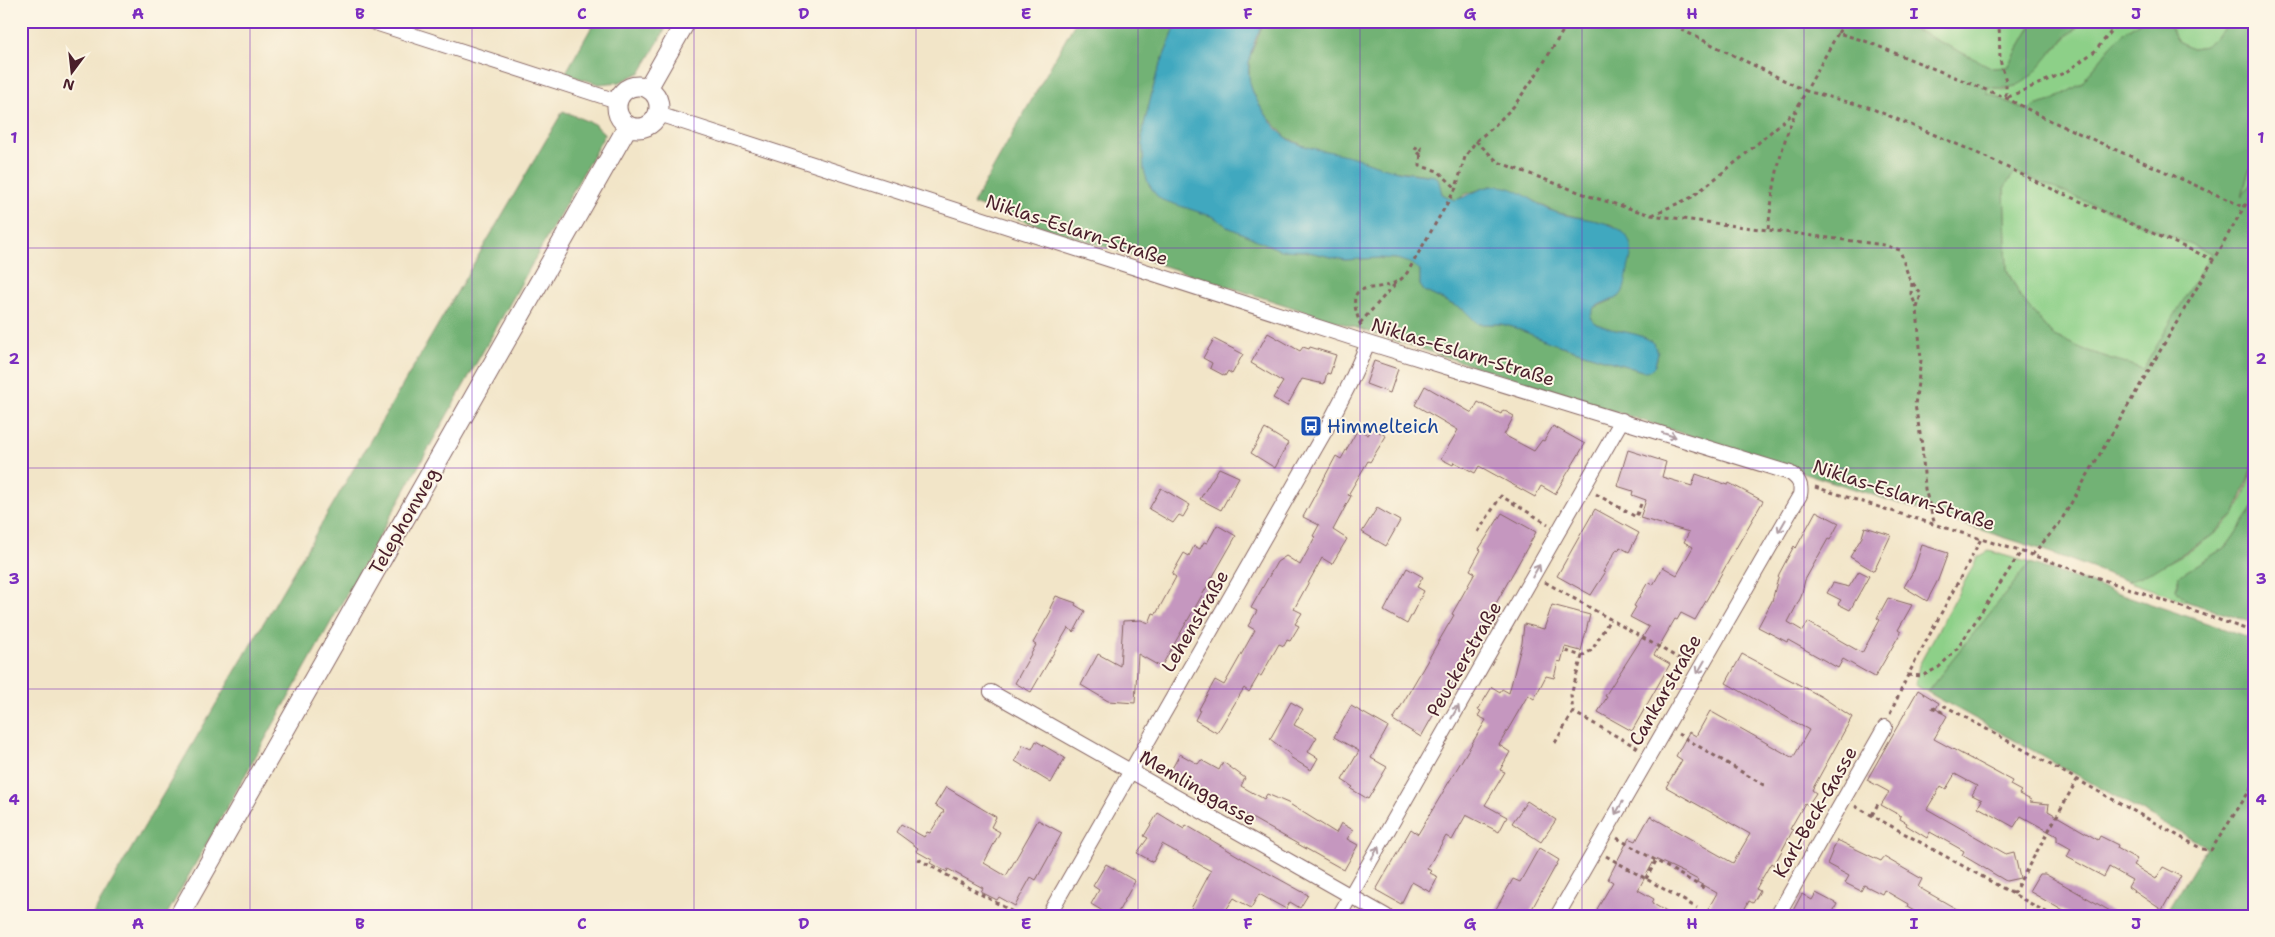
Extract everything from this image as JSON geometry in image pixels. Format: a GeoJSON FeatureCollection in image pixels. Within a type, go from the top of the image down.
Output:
{"type":"FeatureCollection","features":[{"type":"Feature","properties":{"kind":"street"},"geometry":{"type":"LineString","coordinates":[[369,21],[617,101]]}},
{"type":"Feature","properties":{"kind":"street"},"geometry":{"type":"LineString","coordinates":[[648,88],[686,21]]}},
{"type":"Feature","properties":{"kind":"street"},"geometry":{"type":"LineString","coordinates":[[633,86],[648,88],[658,100],[658,114],[655,120],[642,128],[628,126],[618,115],[617,101],[626,89],[633,86]]}},
{"type":"Feature","properties":{"kind":"street","name":"Niklas-Eslarn-Straße"},"geometry":{"type":"LineString","coordinates":[[658,114],[1368,343],[1790,473],[1800,482]]}},
{"type":"Feature","properties":{"kind":"street","name":"Telephonweg"},"geometry":{"type":"LineString","coordinates":[[179,916],[628,126]]}},
{"type":"Feature","properties":{"kind":"street","name":"Lehenstraße"},"geometry":{"type":"LineString","coordinates":[[1048,916],[1324,433],[1350,384],[1368,343]]}},
{"type":"Feature","properties":{"kind":"street","name":"Peuckerstraße"},"geometry":{"type":"LineString","coordinates":[[1339,916],[1622,420]]}},
{"type":"Feature","properties":{"kind":"street","name":"Cankarstraße"},"geometry":{"type":"LineString","coordinates":[[1557,916],[1800,496],[1800,482]]}},
{"type":"Feature","properties":{"kind":"street","name":"Memlinggasse"},"geometry":{"type":"LineString","coordinates":[[991,692],[1386,916]]}},
{"type":"Feature","properties":{"kind":"street","name":"Karl-Beck-Gasse"},"geometry":{"type":"LineString","coordinates":[[1778,916],[1885,727]]}},
{"type":"Feature","properties":{"kind":"path"},"geometry":{"type":"LineString","coordinates":[[1360,323],[1407,273],[1456,188],[1465,157],[1476,141],[1514,106],[1538,72],[1569,21]]}},
{"type":"Feature","properties":{"kind":"path"},"geometry":{"type":"LineString","coordinates":[[1664,21],[1806,92],[1868,107],[2214,260]]}},
{"type":"Feature","properties":{"kind":"path"},"geometry":{"type":"LineString","coordinates":[[1768,229],[1774,180],[1787,131],[1796,110],[1846,21]]}},
{"type":"Feature","properties":{"kind":"path"},"geometry":{"type":"LineString","coordinates":[[1999,21],[2000,60],[2006,81],[2006,98]]}},
{"type":"Feature","properties":{"kind":"path"},"geometry":{"type":"LineString","coordinates":[[2006,98],[2066,72],[2095,51],[2120,21]]}},
{"type":"Feature","properties":{"kind":"path"},"geometry":{"type":"LineString","coordinates":[[1838,33],[1865,41],[2006,98],[2047,119],[2244,207]]}},
{"type":"Feature","properties":{"kind":"path"},"geometry":{"type":"LineString","coordinates":[[1651,216],[1692,197],[1741,158],[1796,110]]}},
{"type":"Feature","properties":{"kind":"path"},"geometry":{"type":"LineString","coordinates":[[1476,141],[1498,162],[1592,197],[1651,216],[1727,226],[1768,229],[1884,245],[1900,250],[1912,284],[1912,294],[1917,308],[1921,360],[1915,405],[1921,436],[1925,489],[1935,525]]}},
{"type":"Feature","properties":{"kind":"path"},"geometry":{"type":"LineString","coordinates":[[1421,155],[1420,166],[1438,171],[1456,188]]}},
{"type":"Feature","properties":{"kind":"path"},"geometry":{"type":"LineString","coordinates":[[2032,555],[2059,524],[2254,190]]}},
{"type":"Feature","properties":{"kind":"path"},"geometry":{"type":"LineString","coordinates":[[1368,343],[1354,308],[1357,294],[1364,289],[1398,282]]}},
{"type":"Feature","properties":{"kind":"path"},"geometry":{"type":"LineString","coordinates":[[1912,284],[1921,294],[1917,308]]}},
{"type":"Feature","properties":{"kind":"path","name":"Niklas-Eslarn-Straße"},"geometry":{"type":"LineString","coordinates":[[1800,482],[2032,555],[2254,632]]}},
{"type":"Feature","properties":{"kind":"path"},"geometry":{"type":"LineString","coordinates":[[1584,487],[1636,517],[1641,504]]}},
{"type":"Feature","properties":{"kind":"path"},"geometry":{"type":"LineString","coordinates":[[1478,532],[1501,496],[1559,531]]}},
{"type":"Feature","properties":{"kind":"path"},"geometry":{"type":"LineString","coordinates":[[1885,727],[1908,675],[1981,539]]}},
{"type":"Feature","properties":{"kind":"path"},"geometry":{"type":"LineString","coordinates":[[1908,675],[1922,676],[1939,667],[1957,649],[2021,552]]}},
{"type":"Feature","properties":{"kind":"path"},"geometry":{"type":"LineString","coordinates":[[1534,575],[1699,670]]}},
{"type":"Feature","properties":{"kind":"path"},"geometry":{"type":"LineString","coordinates":[[1556,743],[1573,712],[1571,695],[1582,656],[1592,650],[1610,619]]}},
{"type":"Feature","properties":{"kind":"path"},"geometry":{"type":"LineString","coordinates":[[1566,651],[1582,656]]}},
{"type":"Feature","properties":{"kind":"path"},"geometry":{"type":"LineString","coordinates":[[1932,706],[1942,712],[1945,706],[2202,849],[2211,850],[2254,784]]}},
{"type":"Feature","properties":{"kind":"path"},"geometry":{"type":"LineString","coordinates":[[1573,712],[1650,755]]}},
{"type":"Feature","properties":{"kind":"path"},"geometry":{"type":"LineString","coordinates":[[1666,727],[1768,787]]}},
{"type":"Feature","properties":{"kind":"path"},"geometry":{"type":"LineString","coordinates":[[2013,894],[2077,780]]}},
{"type":"Feature","properties":{"kind":"path"},"geometry":{"type":"LineString","coordinates":[[1844,800],[2053,916]]}},
{"type":"Feature","properties":{"kind":"path"},"geometry":{"type":"LineString","coordinates":[[1872,815],[1879,802]]}},
{"type":"Feature","properties":{"kind":"path"},"geometry":{"type":"LineString","coordinates":[[1605,832],[1707,890]]}},
{"type":"Feature","properties":{"kind":"path"},"geometry":{"type":"LineString","coordinates":[[1595,850],[1697,908]]}},
{"type":"Feature","properties":{"kind":"path"},"geometry":{"type":"LineString","coordinates":[[918,860],[1020,916]]}},
{"type":"Feature","properties":{"kind":"path"},"geometry":{"type":"LineString","coordinates":[[1646,879],[1656,861]]}},
{"type":"Feature","properties":{"kind":"green space"},"geometry":{"type":"Polygon","coordinates":[[[595,21],[670,21],[641,72],[620,82],[599,84],[565,74],[595,21]]]}},
{"type":"Feature","properties":{"kind":"green space"},"geometry":{"type":"Polygon","coordinates":[[[1076,21],[1178,21],[1157,73],[1142,133],[1144,170],[1150,186],[1158,197],[1214,217],[1230,228],[1280,250],[1304,251],[1345,260],[1379,258],[1397,259],[1410,263],[1420,270],[1420,285],[1424,291],[1464,310],[1478,324],[1501,324],[1513,327],[1561,346],[1642,371],[1649,371],[1655,365],[1657,358],[1656,348],[1650,341],[1641,336],[1596,323],[1590,317],[1594,308],[1619,297],[1623,290],[1631,253],[1626,235],[1613,225],[1555,212],[1516,191],[1500,186],[1491,186],[1466,194],[1457,200],[1452,199],[1444,195],[1435,176],[1386,169],[1360,159],[1306,147],[1286,137],[1261,109],[1249,83],[1249,59],[1264,21],[1890,21],[1922,33],[1993,68],[2008,67],[2034,21],[2084,21],[2021,83],[2012,87],[1988,87],[1987,93],[2029,111],[2034,106],[2052,101],[2081,84],[2111,46],[2126,31],[2141,21],[2166,21],[2178,41],[2192,48],[2206,46],[2225,28],[2254,21],[2254,158],[2242,197],[2254,178],[2254,462],[2235,514],[2211,536],[2154,571],[2127,581],[2043,550],[973,204],[1076,21]],[[2015,172],[2004,188],[2007,270],[2020,296],[2052,335],[2085,350],[2143,369],[2211,253],[2015,172]]]}},
{"type":"Feature","properties":{"kind":"green space"},"geometry":{"type":"Polygon","coordinates":[[[1890,21],[2034,21],[2008,67],[1992,68],[1922,33],[1890,21]]]}},
{"type":"Feature","properties":{"kind":"green space"},"geometry":{"type":"Polygon","coordinates":[[[2084,21],[2141,21],[2126,31],[2111,46],[2081,84],[2052,101],[2034,106],[2029,111],[1987,93],[1988,87],[2003,90],[2015,87],[2084,21]]]}},
{"type":"Feature","properties":{"kind":"green space"},"geometry":{"type":"Polygon","coordinates":[[[2166,21],[2248,21],[2225,28],[2206,46],[2192,48],[2178,41],[2166,21]]]}},
{"type":"Feature","properties":{"kind":"green space"},"geometry":{"type":"Polygon","coordinates":[[[563,111],[594,124],[605,134],[166,916],[92,916],[563,111]]]}},
{"type":"Feature","properties":{"kind":"green space"},"geometry":{"type":"Polygon","coordinates":[[[2254,158],[2254,178],[2242,200],[2248,173],[2254,158]]]}},
{"type":"Feature","properties":{"kind":"green space"},"geometry":{"type":"Polygon","coordinates":[[[2015,172],[2212,253],[2143,369],[2085,350],[2052,335],[2020,297],[2007,269],[2004,188],[2015,172]]]}},
{"type":"Feature","properties":{"kind":"green space"},"geometry":{"type":"Polygon","coordinates":[[[2254,462],[2254,507],[2227,546],[2179,576],[2176,589],[2188,602],[2127,581],[2184,554],[2199,545],[2224,525],[2234,515],[2240,504],[2254,462]]]}},
{"type":"Feature","properties":{"kind":"green space"},"geometry":{"type":"Polygon","coordinates":[[[2254,507],[2254,623],[2188,602],[2176,589],[2179,576],[2227,546],[2254,507]]]}},
{"type":"Feature","properties":{"kind":"green space"},"geometry":{"type":"Polygon","coordinates":[[[1989,551],[2030,563],[1927,692],[1915,685],[1919,665],[1978,557],[1989,551]]]}},
{"type":"Feature","properties":{"kind":"green space"},"geometry":{"type":"Polygon","coordinates":[[[2030,563],[2254,639],[2254,902],[2245,916],[2165,916],[2207,847],[1927,692],[2030,563]]]}},
{"type":"Feature","properties":{"kind":"water"},"geometry":{"type":"Polygon","coordinates":[[[1178,21],[1264,21],[1250,58],[1250,81],[1259,104],[1270,120],[1282,134],[1294,142],[1314,149],[1354,157],[1392,170],[1435,176],[1438,178],[1442,194],[1454,200],[1486,187],[1505,187],[1520,192],[1555,212],[1609,224],[1620,230],[1628,238],[1631,249],[1624,289],[1619,297],[1594,308],[1590,318],[1606,328],[1646,338],[1658,352],[1655,366],[1649,371],[1642,371],[1552,343],[1513,327],[1501,324],[1478,324],[1464,310],[1424,291],[1420,285],[1420,270],[1410,263],[1397,259],[1379,258],[1345,260],[1304,251],[1280,250],[1230,228],[1214,217],[1162,200],[1148,183],[1144,170],[1142,133],[1157,73],[1178,21]]]}},
{"type":"Feature","properties":{"kind":"building"},"geometry":{"type":"Polygon","coordinates":[[[1268,333],[1300,351],[1303,347],[1309,349],[1310,347],[1336,355],[1330,374],[1327,373],[1324,384],[1302,379],[1287,406],[1273,398],[1283,382],[1251,363],[1268,333]]]}},
{"type":"Feature","properties":{"kind":"building"},"geometry":{"type":"Polygon","coordinates":[[[1214,339],[1243,354],[1232,374],[1228,371],[1225,376],[1210,368],[1212,363],[1203,358],[1214,339]]]}},
{"type":"Feature","properties":{"kind":"building"},"geometry":{"type":"Polygon","coordinates":[[[1374,361],[1398,369],[1390,393],[1366,384],[1374,361]]]}},
{"type":"Feature","properties":{"kind":"building"},"geometry":{"type":"Polygon","coordinates":[[[1425,386],[1472,413],[1478,402],[1501,414],[1503,410],[1514,416],[1504,435],[1534,451],[1542,440],[1544,441],[1553,426],[1585,444],[1555,494],[1541,486],[1535,497],[1479,466],[1475,473],[1454,462],[1453,465],[1441,459],[1458,430],[1415,405],[1425,386]]]}},
{"type":"Feature","properties":{"kind":"building"},"geometry":{"type":"Polygon","coordinates":[[[1372,428],[1386,436],[1370,462],[1368,461],[1348,495],[1351,496],[1333,530],[1347,539],[1332,564],[1322,558],[1294,609],[1302,613],[1295,624],[1299,626],[1290,641],[1287,640],[1284,646],[1279,644],[1261,676],[1259,675],[1249,692],[1244,688],[1217,733],[1195,720],[1199,709],[1215,680],[1224,685],[1255,630],[1248,626],[1257,611],[1251,608],[1277,562],[1286,556],[1300,565],[1315,537],[1313,536],[1319,525],[1303,517],[1336,456],[1341,459],[1358,429],[1368,435],[1372,428]]]}},
{"type":"Feature","properties":{"kind":"building"},"geometry":{"type":"Polygon","coordinates":[[[1265,429],[1288,443],[1275,468],[1251,453],[1265,429]]]}},
{"type":"Feature","properties":{"kind":"building"},"geometry":{"type":"Polygon","coordinates":[[[1628,450],[1666,462],[1662,477],[1692,486],[1696,474],[1728,485],[1729,483],[1763,501],[1695,620],[1681,613],[1677,620],[1675,619],[1654,655],[1670,664],[1632,731],[1598,712],[1607,697],[1605,696],[1649,627],[1630,617],[1636,607],[1634,606],[1648,582],[1653,585],[1663,567],[1677,575],[1693,547],[1684,542],[1689,532],[1640,518],[1646,500],[1632,495],[1633,491],[1617,486],[1628,450]]]}},
{"type":"Feature","properties":{"kind":"building"},"geometry":{"type":"Polygon","coordinates":[[[1219,468],[1239,477],[1221,510],[1200,499],[1219,468]]]}},
{"type":"Feature","properties":{"kind":"building"},"geometry":{"type":"Polygon","coordinates":[[[1161,488],[1190,505],[1183,517],[1179,515],[1173,523],[1149,509],[1161,488]]]}},
{"type":"Feature","properties":{"kind":"building"},"geometry":{"type":"Polygon","coordinates":[[[1377,508],[1400,521],[1386,546],[1362,532],[1377,508]]]}},
{"type":"Feature","properties":{"kind":"building"},"geometry":{"type":"Polygon","coordinates":[[[1595,509],[1639,533],[1629,552],[1620,547],[1619,550],[1617,549],[1591,595],[1557,576],[1595,509]]]}},
{"type":"Feature","properties":{"kind":"building"},"geometry":{"type":"Polygon","coordinates":[[[1816,511],[1839,523],[1805,580],[1801,597],[1788,622],[1803,631],[1808,622],[1862,653],[1880,620],[1877,618],[1888,598],[1912,605],[1898,630],[1901,632],[1875,677],[1843,659],[1838,668],[1788,640],[1787,642],[1758,627],[1772,601],[1779,574],[1816,511]]]}},
{"type":"Feature","properties":{"kind":"building"},"geometry":{"type":"Polygon","coordinates":[[[1502,513],[1536,532],[1421,737],[1393,720],[1454,615],[1452,614],[1475,573],[1470,570],[1481,550],[1479,549],[1502,513]]]}},
{"type":"Feature","properties":{"kind":"building"},"geometry":{"type":"Polygon","coordinates":[[[1217,525],[1236,536],[1161,667],[1138,654],[1135,703],[1108,701],[1081,685],[1098,654],[1120,666],[1123,621],[1141,620],[1149,623],[1153,613],[1156,614],[1176,577],[1172,574],[1184,553],[1189,556],[1194,546],[1200,549],[1204,542],[1207,543],[1217,525]]]}},
{"type":"Feature","properties":{"kind":"building"},"geometry":{"type":"Polygon","coordinates":[[[1865,527],[1891,535],[1874,571],[1850,557],[1862,537],[1865,527]]]}},
{"type":"Feature","properties":{"kind":"building"},"geometry":{"type":"Polygon","coordinates":[[[1922,545],[1948,553],[1938,580],[1927,601],[1904,587],[1914,570],[1922,545]]]}},
{"type":"Feature","properties":{"kind":"building"},"geometry":{"type":"Polygon","coordinates":[[[1407,568],[1423,577],[1417,587],[1424,591],[1407,624],[1384,611],[1407,568]]]}},
{"type":"Feature","properties":{"kind":"building"},"geometry":{"type":"Polygon","coordinates":[[[1859,571],[1869,576],[1850,610],[1838,604],[1841,600],[1827,593],[1833,583],[1849,587],[1859,571]]]}},
{"type":"Feature","properties":{"kind":"building"},"geometry":{"type":"Polygon","coordinates":[[[1056,596],[1076,603],[1075,605],[1085,611],[1074,632],[1068,628],[1031,692],[1015,683],[1036,645],[1033,643],[1051,611],[1050,608],[1056,596]]]}},
{"type":"Feature","properties":{"kind":"building"},"geometry":{"type":"Polygon","coordinates":[[[1552,605],[1590,615],[1581,651],[1565,647],[1561,662],[1558,661],[1554,678],[1546,676],[1534,699],[1528,695],[1499,745],[1510,752],[1500,770],[1505,772],[1485,805],[1507,817],[1499,832],[1466,815],[1452,840],[1446,836],[1427,869],[1438,877],[1430,892],[1412,882],[1401,904],[1376,890],[1411,829],[1418,834],[1486,720],[1478,716],[1481,711],[1478,710],[1492,687],[1500,692],[1502,689],[1509,693],[1522,643],[1524,624],[1544,629],[1552,605]]]}},
{"type":"Feature","properties":{"kind":"building"},"geometry":{"type":"Polygon","coordinates":[[[1742,654],[1822,697],[1852,717],[1812,790],[1816,793],[1808,805],[1805,803],[1790,829],[1793,830],[1774,865],[1771,863],[1756,889],[1760,891],[1753,903],[1749,901],[1741,916],[1704,916],[1717,893],[1697,882],[1698,880],[1655,859],[1638,890],[1654,899],[1652,903],[1673,916],[1609,916],[1597,909],[1613,882],[1608,879],[1629,838],[1636,841],[1650,816],[1733,863],[1750,834],[1666,787],[1682,760],[1676,756],[1689,732],[1696,736],[1710,711],[1793,758],[1809,730],[1726,683],[1742,654]]]}},
{"type":"Feature","properties":{"kind":"building"},"geometry":{"type":"Polygon","coordinates":[[[1918,690],[1939,703],[1936,709],[1947,716],[1934,739],[2012,781],[2010,785],[2021,791],[2019,794],[2031,800],[2030,802],[2049,804],[2048,811],[2098,840],[2100,836],[2118,845],[2117,848],[2137,859],[2133,865],[2156,879],[2163,867],[2181,876],[2162,910],[2128,887],[2132,880],[2109,867],[2104,877],[2067,857],[2071,849],[2057,841],[2057,836],[2021,816],[2014,827],[1978,807],[1982,800],[1972,795],[1977,786],[1955,774],[1946,789],[1941,786],[1927,809],[2006,854],[2014,852],[2020,878],[2006,881],[1962,855],[1964,851],[1930,832],[1927,838],[1906,825],[1907,823],[1900,819],[1901,816],[1881,805],[1889,792],[1867,780],[1918,690]]]}},
{"type":"Feature","properties":{"kind":"building"},"geometry":{"type":"Polygon","coordinates":[[[1291,702],[1303,709],[1294,725],[1317,737],[1308,752],[1318,758],[1311,770],[1290,757],[1291,755],[1270,739],[1291,702]]]}},
{"type":"Feature","properties":{"kind":"building"},"geometry":{"type":"Polygon","coordinates":[[[1351,706],[1388,727],[1371,758],[1387,767],[1368,799],[1351,789],[1353,787],[1342,780],[1359,751],[1334,737],[1351,706]]]}},
{"type":"Feature","properties":{"kind":"building"},"geometry":{"type":"Polygon","coordinates":[[[1036,741],[1065,758],[1051,783],[1015,761],[1023,745],[1032,749],[1036,741]]]}},
{"type":"Feature","properties":{"kind":"building"},"geometry":{"type":"Polygon","coordinates":[[[1180,754],[1198,764],[1201,760],[1219,770],[1223,762],[1245,778],[1241,786],[1264,799],[1267,794],[1288,803],[1336,833],[1341,823],[1353,830],[1347,839],[1358,845],[1344,870],[1170,772],[1180,754]]]}},
{"type":"Feature","properties":{"kind":"building"},"geometry":{"type":"Polygon","coordinates":[[[946,787],[996,817],[991,827],[1000,832],[984,863],[1006,876],[1038,820],[1062,833],[1036,880],[1031,877],[1015,906],[999,897],[997,900],[981,892],[983,888],[948,869],[947,872],[930,863],[932,860],[916,851],[918,848],[896,832],[901,824],[924,837],[927,832],[930,833],[944,811],[935,805],[946,787]]]}},
{"type":"Feature","properties":{"kind":"building"},"geometry":{"type":"Polygon","coordinates":[[[1527,801],[1556,820],[1541,842],[1512,823],[1527,801]]]}},
{"type":"Feature","properties":{"kind":"building"},"geometry":{"type":"Polygon","coordinates":[[[1158,813],[1184,829],[1186,825],[1308,895],[1300,908],[1290,902],[1286,909],[1259,894],[1251,908],[1234,898],[1222,916],[1187,916],[1211,871],[1162,844],[1153,862],[1137,853],[1148,838],[1144,836],[1158,813]]]}},
{"type":"Feature","properties":{"kind":"building"},"geometry":{"type":"Polygon","coordinates":[[[1837,840],[1881,861],[1884,857],[1922,879],[1918,887],[1969,916],[1911,916],[1914,911],[1907,907],[1908,904],[1884,890],[1882,894],[1864,885],[1861,891],[1845,883],[1849,876],[1827,864],[1837,840]]]}},
{"type":"Feature","properties":{"kind":"building"},"geometry":{"type":"Polygon","coordinates":[[[1539,848],[1559,860],[1528,916],[1492,916],[1513,879],[1520,882],[1539,848]]]}},
{"type":"Feature","properties":{"kind":"building"},"geometry":{"type":"Polygon","coordinates":[[[1106,864],[1135,881],[1116,916],[1111,916],[1091,904],[1099,890],[1093,886],[1106,864]]]}},
{"type":"Feature","properties":{"kind":"building"},"geometry":{"type":"Polygon","coordinates":[[[2039,874],[2045,874],[2119,916],[2072,916],[2029,891],[2039,874]]]}},
{"type":"Feature","properties":{"kind":"building"},"geometry":{"type":"Polygon","coordinates":[[[1816,893],[1837,904],[1831,916],[1790,916],[1802,894],[1812,900],[1816,893]]]}},
{"type":"Feature","properties":{"kind":"place","name":"Himmelteich"},"geometry":{"type":"Point","coordinates":[1311,426]}}]}
